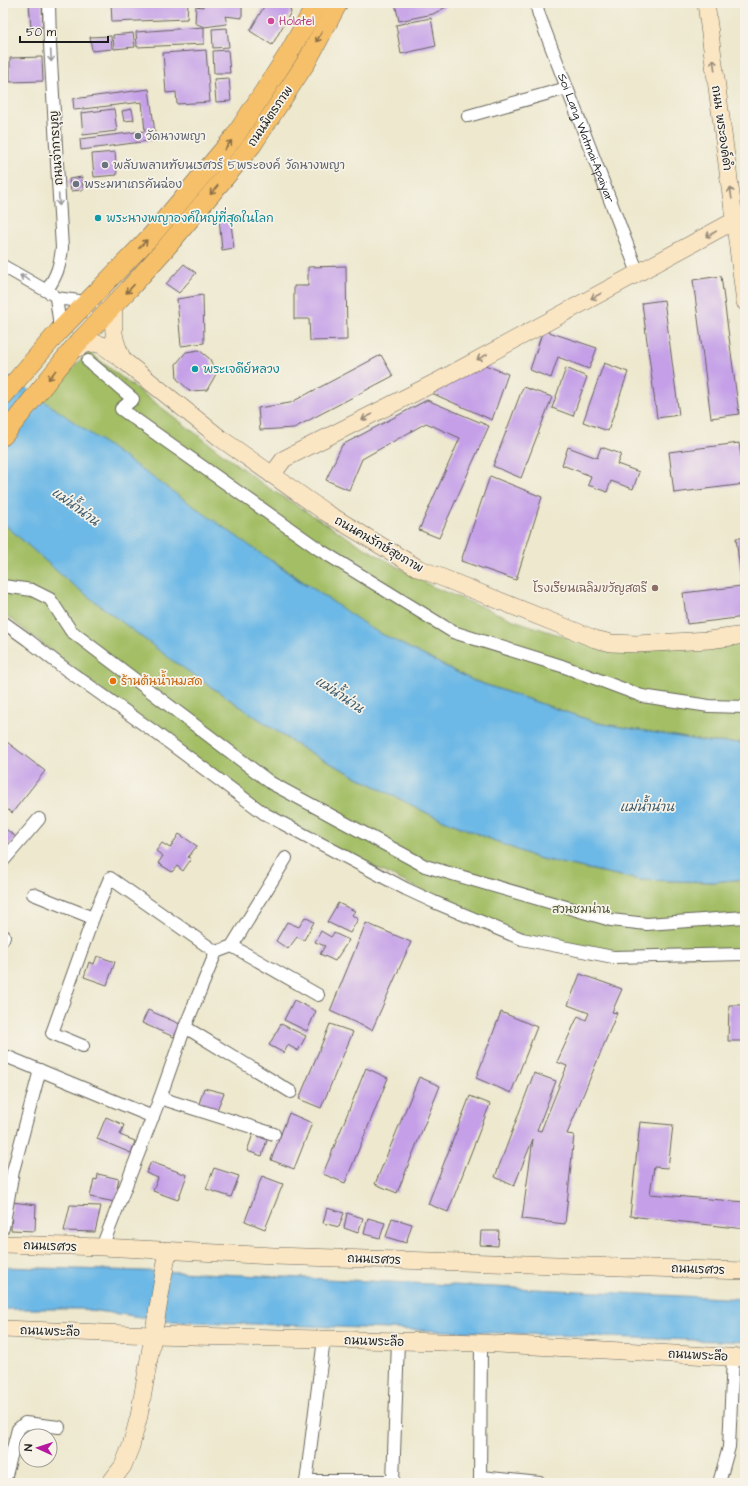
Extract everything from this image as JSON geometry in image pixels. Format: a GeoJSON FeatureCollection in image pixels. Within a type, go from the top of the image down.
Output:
{"type":"FeatureCollection","features":[{"type":"Feature","properties":{"kind":"main road","name":"ถนนมิตรภาพ"},"geometry":{"type":"LineString","coordinates":[[3,396],[59,330],[151,236],[234,136],[289,53],[316,3]]}},
{"type":"Feature","properties":{"kind":"main road","name":"ถนนมิตรภาพ"},"geometry":{"type":"LineString","coordinates":[[3,436],[114,304],[165,249],[252,145],[307,62],[338,3]]}},
{"type":"Feature","properties":{"kind":"street","name":"ถนนจ่าการบุญ"},"geometry":{"type":"LineString","coordinates":[[49,3],[50,51],[62,248],[60,264],[52,294]]}},
{"type":"Feature","properties":{"kind":"street","name":"Soi Lang Watmai-Apaiyar"},"geometry":{"type":"LineString","coordinates":[[536,3],[539,15],[638,273]]}},
{"type":"Feature","properties":{"kind":"street","name":"ถนน พระองค์ดำ"},"geometry":{"type":"LineString","coordinates":[[706,3],[740,218],[745,302]]}},
{"type":"Feature","properties":{"kind":"street"},"geometry":{"type":"LineString","coordinates":[[468,116],[567,88]]}},
{"type":"Feature","properties":{"kind":"street"},"geometry":{"type":"LineString","coordinates":[[272,475],[284,459],[442,379],[740,218]]}},
{"type":"Feature","properties":{"kind":"street"},"geometry":{"type":"LineString","coordinates":[[3,266],[52,294],[87,302]]}},
{"type":"Feature","properties":{"kind":"street"},"geometry":{"type":"LineString","coordinates":[[52,294],[59,319],[59,330]]}},
{"type":"Feature","properties":{"kind":"street","name":"ถนนคนรักษ์สุขภาพ"},"geometry":{"type":"LineString","coordinates":[[114,304],[113,333],[123,360]]}},
{"type":"Feature","properties":{"kind":"street","name":"ถนนคนรักษ์สุขภาพ"},"geometry":{"type":"LineString","coordinates":[[78,347],[95,343],[102,344],[220,438],[272,475],[331,516],[418,568],[595,639],[611,643],[638,644],[710,640],[745,635]]}},
{"type":"Feature","properties":{"kind":"street"},"geometry":{"type":"LineString","coordinates":[[88,361],[134,399],[121,409],[320,550],[453,632],[562,666],[642,696],[709,706],[745,707]]}},
{"type":"Feature","properties":{"kind":"street"},"geometry":{"type":"LineString","coordinates":[[3,586],[32,590],[50,598],[71,631],[271,783],[425,866],[611,920],[647,924],[745,917]]}},
{"type":"Feature","properties":{"kind":"street"},"geometry":{"type":"LineString","coordinates":[[3,622],[266,814],[434,902],[522,939],[613,957],[745,954]]}},
{"type":"Feature","properties":{"kind":"street"},"geometry":{"type":"LineString","coordinates":[[3,861],[39,819]]}},
{"type":"Feature","properties":{"kind":"street"},"geometry":{"type":"LineString","coordinates":[[102,1247],[160,1098],[185,1028],[216,952],[232,946],[286,858]]}},
{"type":"Feature","properties":{"kind":"street"},"geometry":{"type":"LineString","coordinates":[[83,1046],[52,1033],[110,878],[216,952]]}},
{"type":"Feature","properties":{"kind":"street"},"geometry":{"type":"LineString","coordinates":[[33,894],[94,918]]}},
{"type":"Feature","properties":{"kind":"street"},"geometry":{"type":"LineString","coordinates":[[232,946],[318,995]]}},
{"type":"Feature","properties":{"kind":"street"},"geometry":{"type":"LineString","coordinates":[[185,1028],[291,1092]]}},
{"type":"Feature","properties":{"kind":"street"},"geometry":{"type":"LineString","coordinates":[[3,1055],[152,1117]]}},
{"type":"Feature","properties":{"kind":"street"},"geometry":{"type":"LineString","coordinates":[[3,1228],[13,1172],[40,1070]]}},
{"type":"Feature","properties":{"kind":"street"},"geometry":{"type":"LineString","coordinates":[[160,1098],[274,1134]]}},
{"type":"Feature","properties":{"kind":"street","name":"ถนนเรศวร"},"geometry":{"type":"LineString","coordinates":[[3,1244],[102,1247],[166,1258],[274,1256],[745,1271]]}},
{"type":"Feature","properties":{"kind":"street"},"geometry":{"type":"LineString","coordinates":[[110,1483],[123,1466],[131,1446],[139,1416],[166,1258]]}},
{"type":"Feature","properties":{"kind":"street","name":"ถนนพระลือ"},"geometry":{"type":"LineString","coordinates":[[3,1329],[154,1330],[398,1342],[481,1343],[739,1358]]}},
{"type":"Feature","properties":{"kind":"street"},"geometry":{"type":"LineString","coordinates":[[324,1339],[306,1482],[393,1481],[398,1342]]}},
{"type":"Feature","properties":{"kind":"street"},"geometry":{"type":"LineString","coordinates":[[481,1343],[481,1480],[540,1483]]}},
{"type":"Feature","properties":{"kind":"street"},"geometry":{"type":"LineString","coordinates":[[719,1483],[729,1447],[739,1358]]}},
{"type":"Feature","properties":{"kind":"street"},"geometry":{"type":"LineString","coordinates":[[4,1483],[18,1429],[25,1423],[59,1427]]}},
{"type":"Feature","properties":{"kind":"green space"},"geometry":{"type":"Polygon","coordinates":[[[88,352],[264,485],[363,547],[433,587],[516,621],[605,650],[745,640],[745,743],[709,742],[598,723],[472,680],[356,621],[36,408],[88,352]]]}},
{"type":"Feature","properties":{"kind":"green space","name":"สวนชมน่าน"},"geometry":{"type":"Polygon","coordinates":[[[3,520],[207,684],[303,749],[429,814],[537,858],[640,880],[712,882],[745,879],[745,954],[613,957],[514,935],[265,814],[156,733],[3,613],[3,520]]]}},
{"type":"Feature","properties":{"kind":"water","name":"แม่น้ำน่าน"},"geometry":{"type":"Polygon","coordinates":[[[3,372],[307,586],[272,560],[372,629],[472,680],[598,723],[709,742],[745,743],[745,879],[712,882],[640,880],[537,858],[429,814],[303,749],[173,661],[68,581],[3,523],[3,372]]]}},
{"type":"Feature","properties":{"kind":"water"},"geometry":{"type":"Polygon","coordinates":[[[3,1267],[179,1272],[745,1299],[745,1342],[170,1321],[82,1309],[3,1309],[3,1267]]]}},
{"type":"Feature","properties":{"kind":"building"},"geometry":{"type":"Polygon","coordinates":[[[29,3],[42,3],[43,27],[31,28],[29,3]]]}},
{"type":"Feature","properties":{"kind":"building"},"geometry":{"type":"Polygon","coordinates":[[[111,3],[188,3],[187,19],[112,22],[111,3]]]}},
{"type":"Feature","properties":{"kind":"building"},"geometry":{"type":"Polygon","coordinates":[[[203,3],[242,3],[242,18],[225,16],[227,24],[204,27],[195,23],[196,6],[203,7],[203,3]]]}},
{"type":"Feature","properties":{"kind":"building","name":"Holatel"},"geometry":{"type":"Polygon","coordinates":[[[266,3],[288,3],[291,12],[272,45],[250,31],[266,3]]]}},
{"type":"Feature","properties":{"kind":"building"},"geometry":{"type":"Polygon","coordinates":[[[395,3],[445,3],[446,7],[433,14],[399,21],[395,3]]]}},
{"type":"Feature","properties":{"kind":"building"},"geometry":{"type":"Polygon","coordinates":[[[431,18],[436,46],[401,54],[396,25],[431,18]]]}},
{"type":"Feature","properties":{"kind":"building"},"geometry":{"type":"Polygon","coordinates":[[[204,27],[204,44],[137,47],[136,32],[204,27]]]}},
{"type":"Feature","properties":{"kind":"building"},"geometry":{"type":"Polygon","coordinates":[[[227,28],[229,47],[213,48],[212,29],[227,28]]]}},
{"type":"Feature","properties":{"kind":"building"},"geometry":{"type":"Polygon","coordinates":[[[133,33],[135,47],[114,49],[113,35],[133,33]]]}},
{"type":"Feature","properties":{"kind":"building"},"geometry":{"type":"Polygon","coordinates":[[[111,36],[112,49],[92,51],[90,37],[111,36]]]}},
{"type":"Feature","properties":{"kind":"building"},"geometry":{"type":"Polygon","coordinates":[[[206,50],[210,102],[177,104],[176,92],[166,93],[163,53],[206,50]]]}},
{"type":"Feature","properties":{"kind":"building"},"geometry":{"type":"Polygon","coordinates":[[[228,50],[230,73],[214,73],[213,51],[228,50]]]}},
{"type":"Feature","properties":{"kind":"building"},"geometry":{"type":"Polygon","coordinates":[[[42,57],[43,81],[10,82],[10,58],[42,57]]]}},
{"type":"Feature","properties":{"kind":"building"},"geometry":{"type":"Polygon","coordinates":[[[229,78],[231,101],[216,102],[214,79],[229,78]]]}},
{"type":"Feature","properties":{"kind":"building"},"geometry":{"type":"Polygon","coordinates":[[[149,89],[156,140],[81,150],[80,139],[145,131],[142,102],[74,110],[73,99],[149,89]]]}},
{"type":"Feature","properties":{"kind":"building"},"geometry":{"type":"Polygon","coordinates":[[[114,109],[117,131],[83,135],[81,113],[114,109]]]}},
{"type":"Feature","properties":{"kind":"building"},"geometry":{"type":"Polygon","coordinates":[[[132,109],[134,120],[124,121],[122,111],[132,109]]]}},
{"type":"Feature","properties":{"kind":"building","name":"พลับพลาหทัยนเรศวร์ 5พระองค์ วัดนางพญา"},"geometry":{"type":"Polygon","coordinates":[[[115,152],[117,175],[94,177],[92,154],[115,152]]]}},
{"type":"Feature","properties":{"kind":"building","name":"พระมหาเถรคันฉ่อง"},"geometry":{"type":"Polygon","coordinates":[[[82,177],[83,190],[71,191],[69,179],[82,177]]]}},
{"type":"Feature","properties":{"kind":"building"},"geometry":{"type":"Polygon","coordinates":[[[230,216],[234,248],[222,250],[219,217],[230,216]]]}},
{"type":"Feature","properties":{"kind":"building"},"geometry":{"type":"Polygon","coordinates":[[[184,264],[196,273],[179,293],[166,284],[184,264]]]}},
{"type":"Feature","properties":{"kind":"building"},"geometry":{"type":"Polygon","coordinates":[[[346,266],[347,340],[310,341],[309,319],[294,319],[294,286],[308,286],[308,267],[346,266]]]}},
{"type":"Feature","properties":{"kind":"building"},"geometry":{"type":"Polygon","coordinates":[[[721,276],[739,414],[711,418],[693,280],[721,276]]]}},
{"type":"Feature","properties":{"kind":"building"},"geometry":{"type":"Polygon","coordinates":[[[203,295],[204,343],[181,346],[177,299],[203,295]]]}},
{"type":"Feature","properties":{"kind":"building"},"geometry":{"type":"Polygon","coordinates":[[[664,300],[679,415],[657,418],[642,303],[664,300]]]}},
{"type":"Feature","properties":{"kind":"building"},"geometry":{"type":"Polygon","coordinates":[[[543,330],[597,348],[589,369],[558,357],[551,378],[530,370],[543,330]]]}},
{"type":"Feature","properties":{"kind":"building","name":"พระเจดีย์หลวง"},"geometry":{"type":"Polygon","coordinates":[[[199,350],[210,359],[216,374],[207,390],[190,391],[177,379],[176,364],[186,352],[199,350]]]}},
{"type":"Feature","properties":{"kind":"building"},"geometry":{"type":"Polygon","coordinates":[[[381,355],[393,376],[294,428],[260,430],[258,408],[290,403],[381,355]]]}},
{"type":"Feature","properties":{"kind":"building"},"geometry":{"type":"Polygon","coordinates":[[[480,363],[508,374],[492,420],[427,391],[480,363]]]}},
{"type":"Feature","properties":{"kind":"building"},"geometry":{"type":"Polygon","coordinates":[[[604,363],[628,372],[608,431],[583,422],[604,363]]]}},
{"type":"Feature","properties":{"kind":"building"},"geometry":{"type":"Polygon","coordinates":[[[566,368],[587,377],[573,416],[552,408],[566,368]]]}},
{"type":"Feature","properties":{"kind":"building"},"geometry":{"type":"Polygon","coordinates":[[[523,387],[552,397],[521,478],[493,466],[523,387]]]}},
{"type":"Feature","properties":{"kind":"building"},"geometry":{"type":"Polygon","coordinates":[[[427,400],[489,426],[439,538],[419,530],[460,438],[426,423],[362,459],[349,490],[326,480],[342,445],[427,400]]]}},
{"type":"Feature","properties":{"kind":"building"},"geometry":{"type":"Polygon","coordinates":[[[739,443],[745,484],[674,493],[669,452],[739,443]]]}},
{"type":"Feature","properties":{"kind":"building"},"geometry":{"type":"Polygon","coordinates":[[[568,447],[597,458],[601,447],[621,454],[617,464],[639,472],[633,489],[611,481],[607,492],[588,485],[591,476],[562,465],[568,447]]]}},
{"type":"Feature","properties":{"kind":"building"},"geometry":{"type":"Polygon","coordinates":[[[490,476],[542,497],[516,580],[461,561],[490,476]]]}},
{"type":"Feature","properties":{"kind":"building"},"geometry":{"type":"Polygon","coordinates":[[[736,538],[745,538],[745,617],[687,624],[683,593],[742,586],[736,538]]]}},
{"type":"Feature","properties":{"kind":"building"},"geometry":{"type":"Polygon","coordinates":[[[3,739],[45,771],[12,813],[3,806],[3,739]]]}},
{"type":"Feature","properties":{"kind":"building"},"geometry":{"type":"Polygon","coordinates":[[[3,827],[16,837],[3,853],[3,827]]]}},
{"type":"Feature","properties":{"kind":"building"},"geometry":{"type":"Polygon","coordinates":[[[179,834],[197,846],[188,857],[191,859],[183,871],[177,866],[172,872],[158,863],[163,856],[156,851],[162,843],[170,848],[179,834]]]}},
{"type":"Feature","properties":{"kind":"building"},"geometry":{"type":"Polygon","coordinates":[[[338,903],[355,911],[352,915],[358,919],[350,933],[327,922],[338,903]]]}},
{"type":"Feature","properties":{"kind":"building"},"geometry":{"type":"Polygon","coordinates":[[[305,917],[314,922],[304,940],[297,937],[288,949],[276,941],[287,922],[299,927],[305,917]]]}},
{"type":"Feature","properties":{"kind":"building"},"geometry":{"type":"Polygon","coordinates":[[[366,923],[411,942],[372,1030],[330,1011],[366,923]]]}},
{"type":"Feature","properties":{"kind":"building"},"geometry":{"type":"Polygon","coordinates":[[[321,931],[331,937],[334,933],[349,940],[335,961],[320,954],[325,946],[315,942],[321,931]]]}},
{"type":"Feature","properties":{"kind":"building"},"geometry":{"type":"Polygon","coordinates":[[[97,956],[115,962],[107,985],[84,977],[89,962],[94,964],[97,956]]]}},
{"type":"Feature","properties":{"kind":"building"},"geometry":{"type":"Polygon","coordinates":[[[580,974],[622,989],[612,1012],[617,1013],[567,1134],[574,1135],[565,1224],[522,1219],[533,1139],[514,1186],[495,1177],[534,1073],[556,1081],[537,1130],[541,1131],[567,1066],[557,1062],[578,1016],[586,1020],[589,1013],[568,1005],[580,974]]]}},
{"type":"Feature","properties":{"kind":"building"},"geometry":{"type":"Polygon","coordinates":[[[294,1000],[316,1011],[307,1031],[284,1020],[294,1000]]]}},
{"type":"Feature","properties":{"kind":"building"},"geometry":{"type":"Polygon","coordinates":[[[729,1005],[745,1005],[745,1041],[728,1041],[729,1005]]]}},
{"type":"Feature","properties":{"kind":"building"},"geometry":{"type":"Polygon","coordinates":[[[148,1010],[180,1024],[174,1037],[142,1023],[148,1010]]]}},
{"type":"Feature","properties":{"kind":"building"},"geometry":{"type":"Polygon","coordinates":[[[501,1012],[537,1027],[511,1093],[476,1078],[501,1012]]]}},
{"type":"Feature","properties":{"kind":"building"},"geometry":{"type":"Polygon","coordinates":[[[281,1024],[306,1036],[298,1051],[288,1045],[284,1053],[269,1045],[281,1024]]]}},
{"type":"Feature","properties":{"kind":"building"},"geometry":{"type":"Polygon","coordinates":[[[330,1024],[353,1032],[321,1108],[299,1099],[330,1024]]]}},
{"type":"Feature","properties":{"kind":"building"},"geometry":{"type":"Polygon","coordinates":[[[366,1068],[388,1078],[345,1183],[323,1174],[366,1068]]]}},
{"type":"Feature","properties":{"kind":"building"},"geometry":{"type":"Polygon","coordinates":[[[419,1077],[440,1086],[397,1193],[375,1184],[419,1077]]]}},
{"type":"Feature","properties":{"kind":"building"},"geometry":{"type":"Polygon","coordinates":[[[204,1088],[224,1093],[216,1112],[198,1107],[204,1088]]]}},
{"type":"Feature","properties":{"kind":"building"},"geometry":{"type":"Polygon","coordinates":[[[470,1096],[490,1104],[448,1212],[428,1204],[470,1096]]]}},
{"type":"Feature","properties":{"kind":"building"},"geometry":{"type":"Polygon","coordinates":[[[289,1113],[312,1123],[294,1169],[271,1160],[289,1113]]]}},
{"type":"Feature","properties":{"kind":"building"},"geometry":{"type":"Polygon","coordinates":[[[106,1117],[124,1125],[120,1135],[135,1141],[131,1153],[97,1139],[106,1117]]]}},
{"type":"Feature","properties":{"kind":"building"},"geometry":{"type":"Polygon","coordinates":[[[640,1122],[673,1125],[668,1168],[654,1167],[650,1194],[745,1202],[745,1229],[630,1216],[640,1122]]]}},
{"type":"Feature","properties":{"kind":"building"},"geometry":{"type":"Polygon","coordinates":[[[253,1134],[267,1140],[262,1156],[247,1151],[253,1134]]]}},
{"type":"Feature","properties":{"kind":"building"},"geometry":{"type":"Polygon","coordinates":[[[151,1162],[187,1175],[178,1200],[153,1191],[158,1178],[146,1173],[151,1162]]]}},
{"type":"Feature","properties":{"kind":"building"},"geometry":{"type":"Polygon","coordinates":[[[214,1168],[239,1176],[231,1197],[206,1189],[214,1168]]]}},
{"type":"Feature","properties":{"kind":"building"},"geometry":{"type":"Polygon","coordinates":[[[98,1174],[119,1179],[117,1188],[119,1188],[115,1202],[90,1197],[94,1179],[97,1180],[98,1174]]]}},
{"type":"Feature","properties":{"kind":"building"},"geometry":{"type":"Polygon","coordinates":[[[262,1176],[283,1184],[265,1229],[245,1221],[262,1176]]]}},
{"type":"Feature","properties":{"kind":"building"},"geometry":{"type":"Polygon","coordinates":[[[12,1202],[36,1205],[35,1231],[11,1230],[12,1202]]]}},
{"type":"Feature","properties":{"kind":"building"},"geometry":{"type":"Polygon","coordinates":[[[70,1205],[101,1206],[95,1232],[64,1231],[70,1205]]]}},
{"type":"Feature","properties":{"kind":"building"},"geometry":{"type":"Polygon","coordinates":[[[327,1208],[344,1213],[339,1227],[323,1223],[327,1208]]]}},
{"type":"Feature","properties":{"kind":"building"},"geometry":{"type":"Polygon","coordinates":[[[347,1213],[363,1218],[358,1233],[344,1228],[347,1213]]]}},
{"type":"Feature","properties":{"kind":"building"},"geometry":{"type":"Polygon","coordinates":[[[368,1218],[385,1223],[380,1238],[364,1234],[368,1218]]]}},
{"type":"Feature","properties":{"kind":"building"},"geometry":{"type":"Polygon","coordinates":[[[392,1218],[412,1224],[406,1243],[386,1237],[392,1218]]]}},
{"type":"Feature","properties":{"kind":"building"},"geometry":{"type":"Polygon","coordinates":[[[481,1231],[499,1231],[498,1246],[480,1245],[481,1231]]]}},
{"type":"Feature","properties":{"kind":"place","name":"Holatel"},"geometry":{"type":"Point","coordinates":[271,21]}},
{"type":"Feature","properties":{"kind":"place","name":"วัดนางพญา"},"geometry":{"type":"Point","coordinates":[138,136]}},
{"type":"Feature","properties":{"kind":"place","name":"พลับพลาหทัยนเรศวร์ 5พระองค์ วัดนางพญา"},"geometry":{"type":"Point","coordinates":[105,165]}},
{"type":"Feature","properties":{"kind":"place","name":"พระมหาเถรคันฉ่อง"},"geometry":{"type":"Point","coordinates":[76,184]}},
{"type":"Feature","properties":{"kind":"place","name":"พระนางพญาองค์ใหญ่ที่สุดในโลก"},"geometry":{"type":"Point","coordinates":[98,218]}},
{"type":"Feature","properties":{"kind":"place","name":"พระเจดีย์หลวง"},"geometry":{"type":"Point","coordinates":[195,369]}},
{"type":"Feature","properties":{"kind":"place","name":"โรงเรียนเฉลิมขวัญสตรี"},"geometry":{"type":"Point","coordinates":[655,588]}},
{"type":"Feature","properties":{"kind":"place","name":"ร้านต้นน้ำนมสด"},"geometry":{"type":"Point","coordinates":[113,681]}}]}
